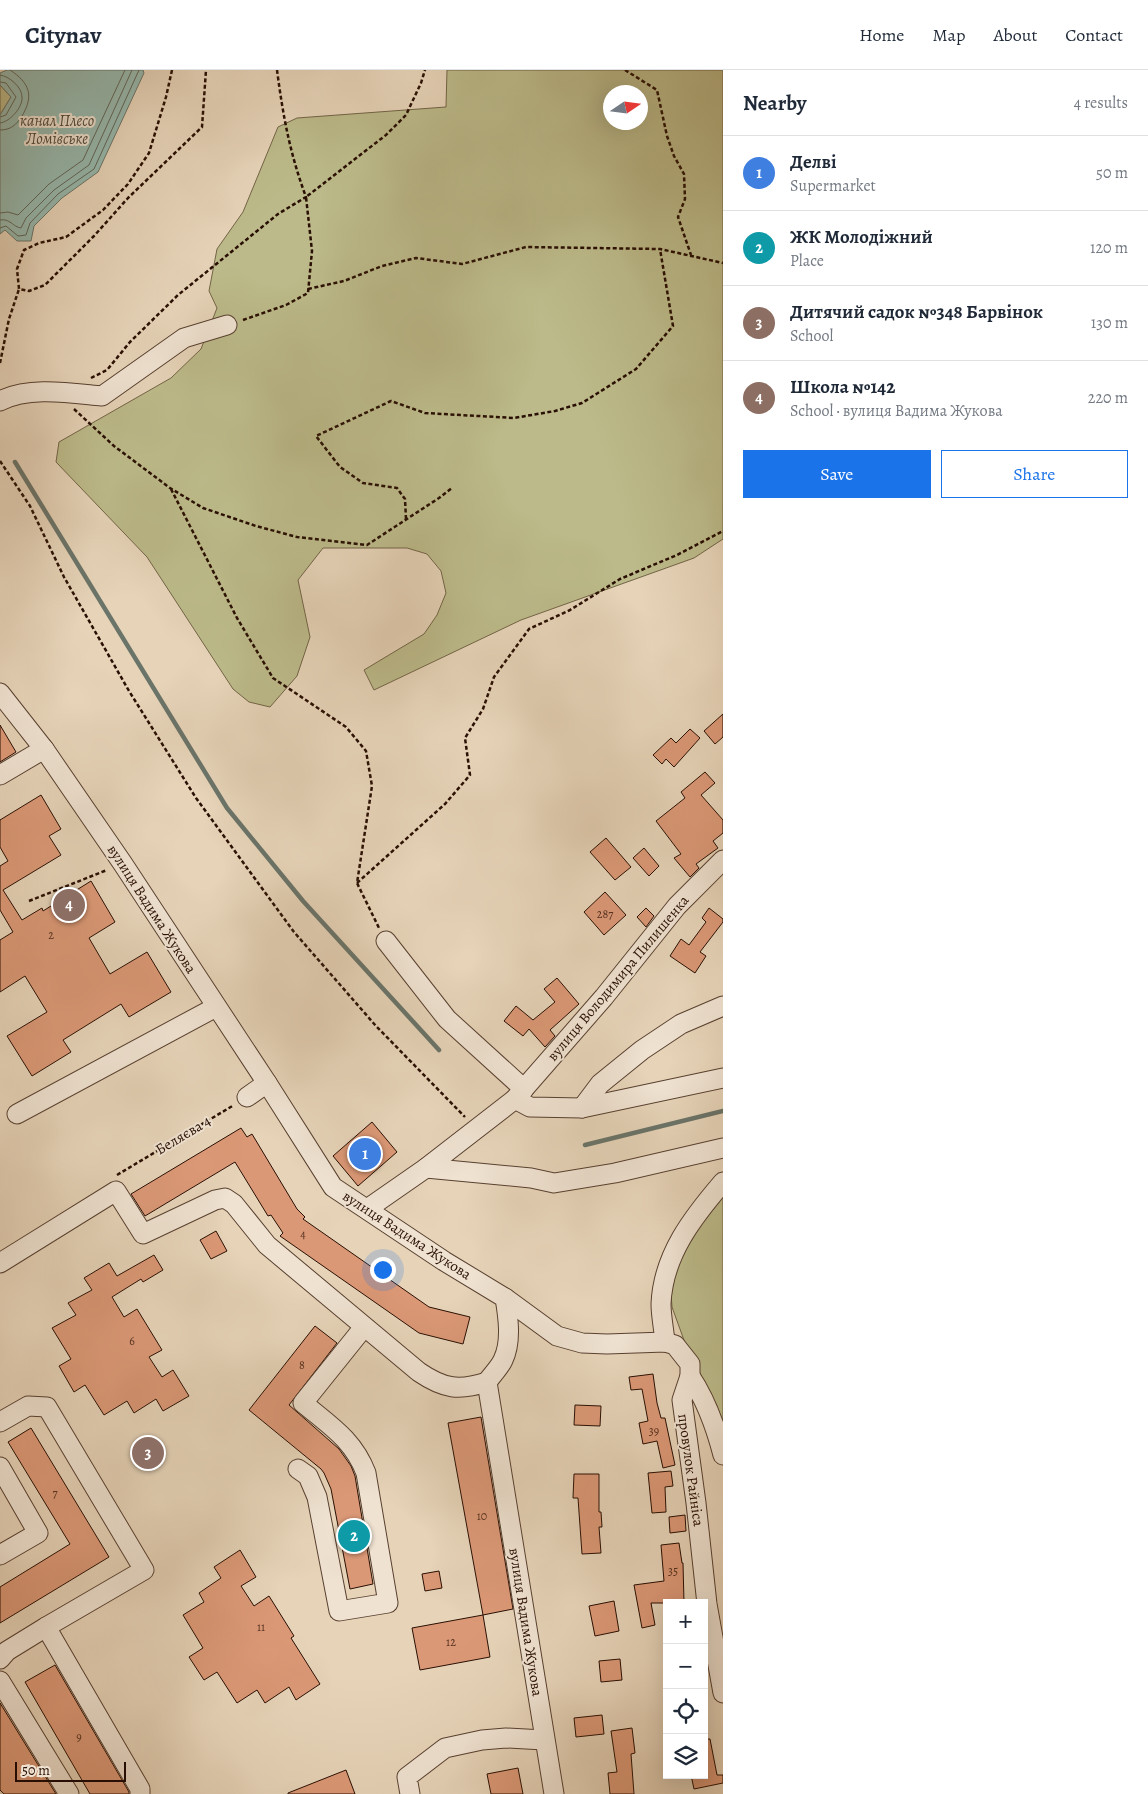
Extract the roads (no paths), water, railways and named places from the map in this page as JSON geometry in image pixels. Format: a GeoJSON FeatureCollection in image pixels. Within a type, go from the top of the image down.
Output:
{"type":"FeatureCollection","features":[{"type":"Feature","properties":{"kind":"street"},"geometry":{"type":"LineString","coordinates":[[0,401],[10,395],[55,391],[102,396],[184,338],[227,326]]}},
{"type":"Feature","properties":{"kind":"street","name":"вулиця Вадима Жукова"},"geometry":{"type":"LineString","coordinates":[[0,693],[44,749],[123,864],[333,1187],[505,1298]]}},
{"type":"Feature","properties":{"kind":"street"},"geometry":{"type":"LineString","coordinates":[[0,775],[44,749]]}},
{"type":"Feature","properties":{"kind":"street","name":"вулиця Володимира Пилишенка"},"geometry":{"type":"LineString","coordinates":[[367,1209],[426,1168],[519,1094],[604,997],[677,906],[723,860]]}},
{"type":"Feature","properties":{"kind":"street"},"geometry":{"type":"LineString","coordinates":[[386,941],[447,1019],[530,1107],[582,1108],[723,1078]]}},
{"type":"Feature","properties":{"kind":"street"},"geometry":{"type":"LineString","coordinates":[[582,1108],[600,1084],[642,1050],[681,1024],[723,1006]]}},
{"type":"Feature","properties":{"kind":"street"},"geometry":{"type":"LineString","coordinates":[[17,1114],[216,1007]]}},
{"type":"Feature","properties":{"kind":"street"},"geometry":{"type":"LineString","coordinates":[[247,1097],[267,1083]]}},
{"type":"Feature","properties":{"kind":"street"},"geometry":{"type":"LineString","coordinates":[[426,1168],[531,1178],[554,1183],[616,1173],[723,1148]]}},
{"type":"Feature","properties":{"kind":"street"},"geometry":{"type":"LineString","coordinates":[[665,1342],[661,1304],[666,1272],[680,1239],[698,1211],[723,1182]]}},
{"type":"Feature","properties":{"kind":"street"},"geometry":{"type":"LineString","coordinates":[[0,1264],[116,1191],[143,1234],[215,1200],[225,1198],[230,1200],[267,1245],[364,1328],[419,1372],[434,1382],[451,1388],[470,1387],[487,1382],[504,1359],[509,1321],[505,1298]]}},
{"type":"Feature","properties":{"kind":"street"},"geometry":{"type":"LineString","coordinates":[[505,1298],[556,1336],[582,1343],[665,1342],[675,1345],[690,1364],[690,1376],[700,1391],[716,1431],[723,1455]]}},
{"type":"Feature","properties":{"kind":"street"},"geometry":{"type":"LineString","coordinates":[[298,1469],[308,1476],[317,1497],[339,1611],[388,1603],[366,1473],[360,1458],[346,1439],[303,1403],[364,1328]]}},
{"type":"Feature","properties":{"kind":"street","name":"провулок Райніса"},"geometry":{"type":"LineString","coordinates":[[690,1376],[682,1400],[696,1503],[715,1601],[723,1693]]}},
{"type":"Feature","properties":{"kind":"street","name":"вулиця Вадима Жукова"},"geometry":{"type":"LineString","coordinates":[[487,1382],[554,1794]]}},
{"type":"Feature","properties":{"kind":"street"},"geometry":{"type":"LineString","coordinates":[[0,1422],[28,1406],[47,1407],[144,1570],[6,1651],[0,1660]]}},
{"type":"Feature","properties":{"kind":"street"},"geometry":{"type":"LineString","coordinates":[[0,1467],[38,1533],[0,1555]]}},
{"type":"Feature","properties":{"kind":"street"},"geometry":{"type":"LineString","coordinates":[[46,1627],[140,1789],[140,1794]]}},
{"type":"Feature","properties":{"kind":"street"},"geometry":{"type":"LineString","coordinates":[[0,1681],[69,1794]]}},
{"type":"Feature","properties":{"kind":"street"},"geometry":{"type":"LineString","coordinates":[[408,1786],[445,1748],[482,1740],[506,1738],[544,1740]]}},
{"type":"Feature","properties":{"kind":"water","name":"канал Плесо Ломівське"},"geometry":{"type":"Polygon","coordinates":[[[7,70],[143,70],[144,73],[98,172],[62,198],[34,226],[31,241],[17,241],[5,230],[0,234],[0,115],[11,97],[0,85],[0,73],[7,70]]]}},
{"type":"Feature","properties":{"kind":"waterway"},"geometry":{"type":"LineString","coordinates":[[15,462],[227,808],[303,901],[439,1050]]}},
{"type":"Feature","properties":{"kind":"waterway"},"geometry":{"type":"LineString","coordinates":[[585,1145],[723,1111]]}},
{"type":"Feature","properties":{"kind":"place","name":"Школа №142"},"geometry":{"type":"Point","coordinates":[69,905]}},
{"type":"Feature","properties":{"kind":"place","name":"Делві"},"geometry":{"type":"Point","coordinates":[365,1154]}},
{"type":"Feature","properties":{"kind":"place","name":"Дитячий садок №348 Барвінок"},"geometry":{"type":"Point","coordinates":[148,1453]}},
{"type":"Feature","properties":{"kind":"place","name":"ЖК Молодіжний"},"geometry":{"type":"Point","coordinates":[354,1536]}}]}
